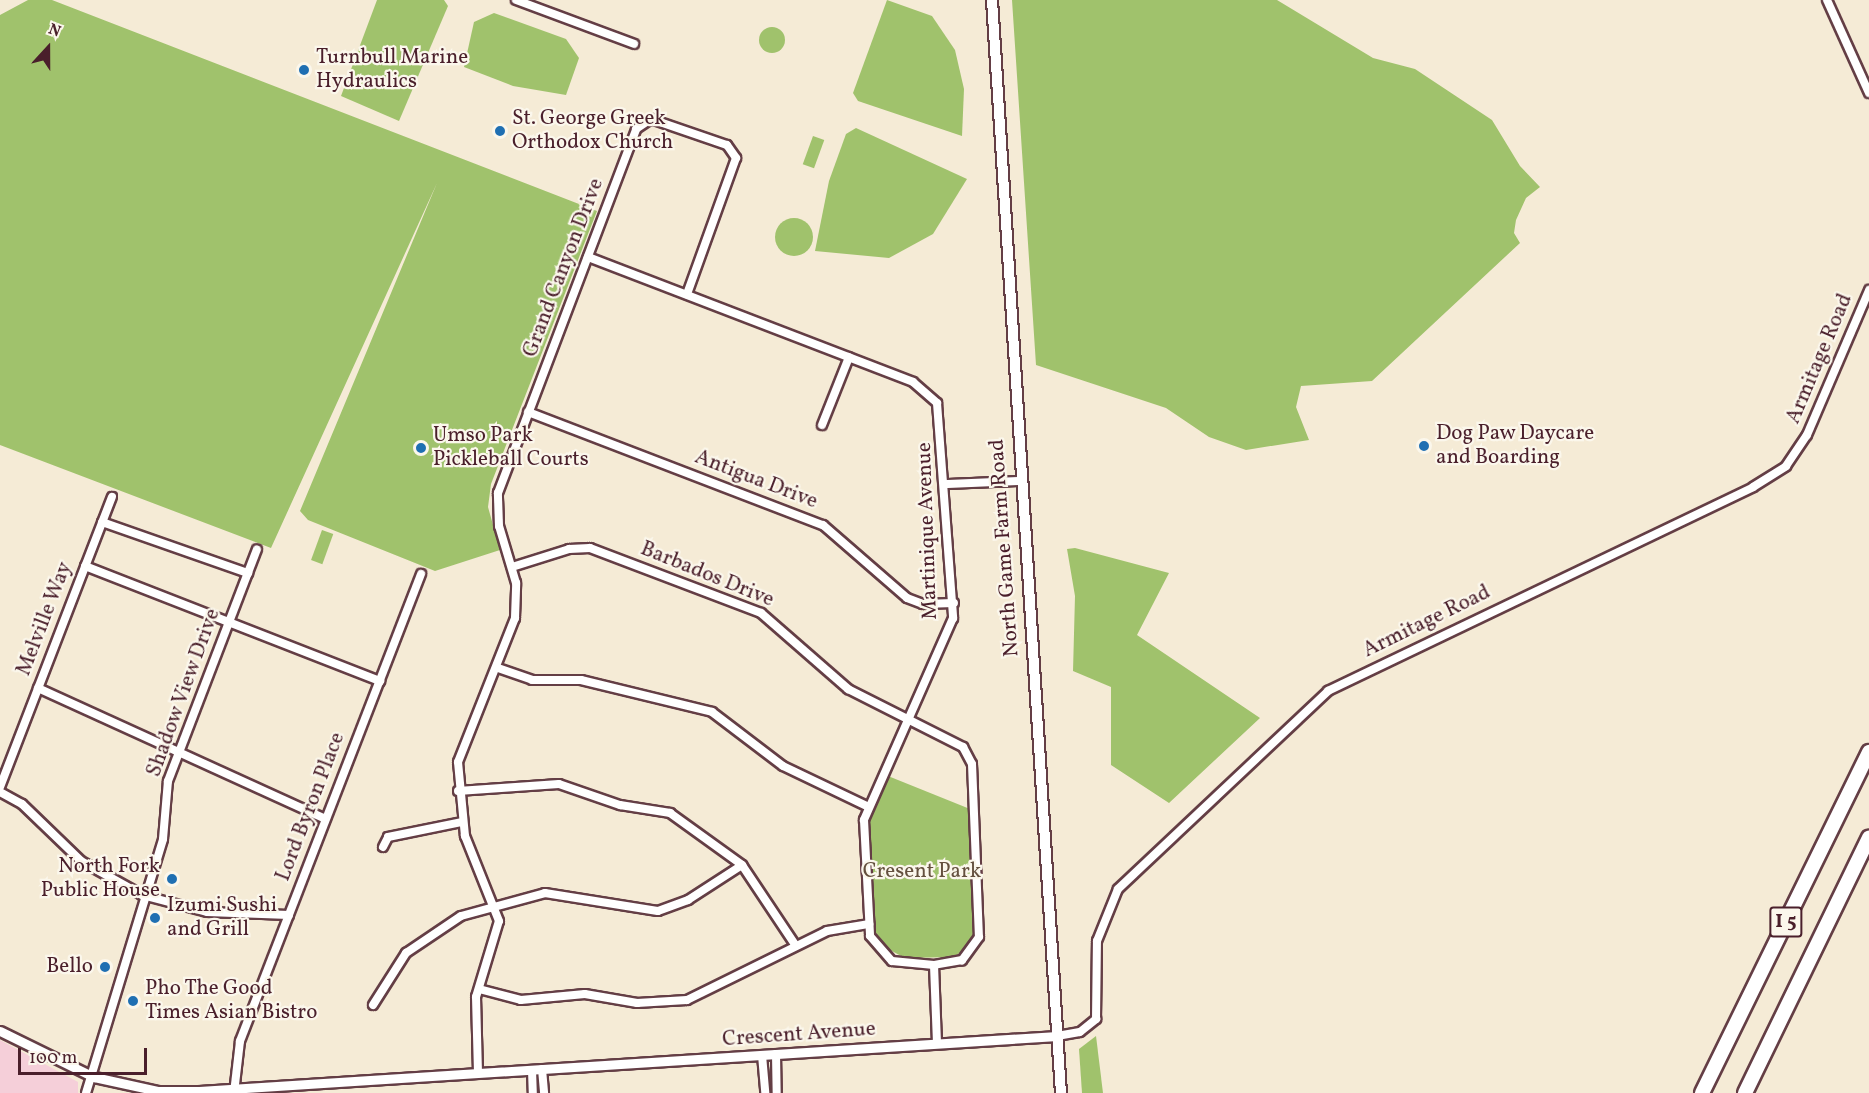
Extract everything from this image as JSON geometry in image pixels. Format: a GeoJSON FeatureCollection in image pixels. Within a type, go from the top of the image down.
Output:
{"type":"FeatureCollection","features":[{"type":"Feature","properties":{"kind":"highway","name":"I 5"},"geometry":{"type":"LineString","coordinates":[[1702,1093],[1869,752]]}},
{"type":"Feature","properties":{"kind":"highway","name":"I 5"},"geometry":{"type":"LineString","coordinates":[[1745,1093],[1869,838]]}},
{"type":"Feature","properties":{"kind":"main road","name":"North Game Farm Road"},"geometry":{"type":"LineString","coordinates":[[992,0],[1020,481],[1061,1093]]}},
{"type":"Feature","properties":{"kind":"street"},"geometry":{"type":"LineString","coordinates":[[516,0],[634,44]]}},
{"type":"Feature","properties":{"kind":"street"},"geometry":{"type":"LineString","coordinates":[[1827,0],[1869,93]]}},
{"type":"Feature","properties":{"kind":"street","name":"Grand Canyon Drive"},"geometry":{"type":"LineString","coordinates":[[478,1073],[479,989],[499,933],[495,905],[462,822],[458,790],[462,744],[498,668],[518,598],[512,567],[499,526],[498,493],[636,129],[651,119],[662,119],[727,145],[736,158],[687,294]]}},
{"type":"Feature","properties":{"kind":"street","name":"Martinique Avenue"},"geometry":{"type":"LineString","coordinates":[[588,256],[913,382],[933,397],[942,421],[954,603],[949,632],[867,806],[869,924],[872,941],[887,958],[934,965]]}},
{"type":"Feature","properties":{"kind":"street","name":"Armitage Road"},"geometry":{"type":"LineString","coordinates":[[1057,1036],[1083,1031],[1096,1019],[1097,941],[1118,889],[1328,691],[1753,487],[1786,466],[1807,435],[1869,290]]}},
{"type":"Feature","properties":{"kind":"street"},"geometry":{"type":"LineString","coordinates":[[822,425],[849,357]]}},
{"type":"Feature","properties":{"kind":"street","name":"Antigua Drive"},"geometry":{"type":"LineString","coordinates":[[528,412],[823,525],[907,598],[923,604],[954,603]]}},
{"type":"Feature","properties":{"kind":"street"},"geometry":{"type":"LineString","coordinates":[[946,484],[1020,481]]}},
{"type":"Feature","properties":{"kind":"street","name":"Melville Way"},"geometry":{"type":"LineString","coordinates":[[0,787],[112,497]]}},
{"type":"Feature","properties":{"kind":"street"},"geometry":{"type":"LineString","coordinates":[[102,522],[248,573]]}},
{"type":"Feature","properties":{"kind":"street","name":"Barbados Drive"},"geometry":{"type":"LineString","coordinates":[[512,567],[575,548],[610,555],[765,615],[848,689],[954,740],[971,759],[980,933],[974,953],[957,962],[934,965]]}},
{"type":"Feature","properties":{"kind":"street","name":"Shadow View Drive"},"geometry":{"type":"LineString","coordinates":[[86,1093],[94,1077],[142,895],[163,839],[167,786],[257,549]]}},
{"type":"Feature","properties":{"kind":"street"},"geometry":{"type":"LineString","coordinates":[[85,566],[380,681]]}},
{"type":"Feature","properties":{"kind":"street","name":"Lord Byron Place"},"geometry":{"type":"LineString","coordinates":[[234,1091],[238,1049],[421,574]]}},
{"type":"Feature","properties":{"kind":"street"},"geometry":{"type":"LineString","coordinates":[[498,668],[532,680],[581,680],[712,711],[783,766],[867,806]]}},
{"type":"Feature","properties":{"kind":"street"},"geometry":{"type":"LineString","coordinates":[[38,688],[326,819]]}},
{"type":"Feature","properties":{"kind":"street"},"geometry":{"type":"LineString","coordinates":[[458,790],[573,786],[620,805],[670,813],[742,865],[796,946]]}},
{"type":"Feature","properties":{"kind":"street"},"geometry":{"type":"LineString","coordinates":[[0,792],[22,804],[75,857],[142,895],[207,912],[289,915]]}},
{"type":"Feature","properties":{"kind":"street"},"geometry":{"type":"LineString","coordinates":[[382,847],[388,837],[462,822]]}},
{"type":"Feature","properties":{"kind":"street"},"geometry":{"type":"LineString","coordinates":[[373,1005],[393,968],[417,942],[444,924],[495,905],[554,893],[658,911],[688,900],[742,865]]}},
{"type":"Feature","properties":{"kind":"street"},"geometry":{"type":"LineString","coordinates":[[479,989],[521,1000],[585,994],[637,1002],[687,1000],[833,929],[869,924]]}},
{"type":"Feature","properties":{"kind":"street"},"geometry":{"type":"LineString","coordinates":[[934,965],[937,1043]]}},
{"type":"Feature","properties":{"kind":"street","name":"Crescent Avenue"},"geometry":{"type":"LineString","coordinates":[[0,1031],[94,1077],[158,1091],[234,1091],[1057,1036]]}},
{"type":"Feature","properties":{"kind":"street"},"geometry":{"type":"LineString","coordinates":[[776,1054],[777,1093]]}},
{"type":"Feature","properties":{"kind":"street"},"geometry":{"type":"LineString","coordinates":[[762,1055],[765,1093]]}},
{"type":"Feature","properties":{"kind":"street"},"geometry":{"type":"LineString","coordinates":[[542,1069],[544,1093]]}},
{"type":"Feature","properties":{"kind":"street"},"geometry":{"type":"LineString","coordinates":[[531,1070],[533,1093]]}},
{"type":"Feature","properties":{"kind":"shaded area"},"geometry":{"type":"Polygon","coordinates":[[[0,1040],[78,1082],[78,1093],[0,1093],[0,1040]]]}},
{"type":"Feature","properties":{"kind":"green space"},"geometry":{"type":"Polygon","coordinates":[[[28,0],[52,0],[597,211],[491,484],[488,507],[500,550],[435,571],[308,520],[300,511],[437,183],[271,548],[0,445],[0,15],[28,0]]]}},
{"type":"Feature","properties":{"kind":"green space"},"geometry":{"type":"Polygon","coordinates":[[[377,0],[444,0],[448,6],[399,121],[341,96],[377,0]]]}},
{"type":"Feature","properties":{"kind":"green space"},"geometry":{"type":"Polygon","coordinates":[[[887,0],[932,16],[955,50],[964,89],[962,136],[858,101],[853,93],[887,0]]]}},
{"type":"Feature","properties":{"kind":"green space"},"geometry":{"type":"Polygon","coordinates":[[[1012,0],[1277,0],[1373,58],[1415,69],[1492,120],[1520,166],[1540,187],[1526,198],[1516,220],[1514,233],[1520,243],[1372,381],[1301,386],[1296,407],[1309,440],[1246,450],[1209,437],[1166,408],[1036,365],[1012,0]]]}},
{"type":"Feature","properties":{"kind":"green space"},"geometry":{"type":"Polygon","coordinates":[[[494,13],[566,39],[579,58],[566,95],[513,86],[464,67],[474,22],[494,13]]]}},
{"type":"Feature","properties":{"kind":"green space"},"geometry":{"type":"Polygon","coordinates":[[[772,27],[781,31],[785,40],[781,49],[772,53],[763,49],[759,40],[763,31],[772,27]]]}},
{"type":"Feature","properties":{"kind":"green space"},"geometry":{"type":"Polygon","coordinates":[[[856,128],[967,179],[933,234],[889,258],[815,251],[829,181],[846,134],[856,128]]]}},
{"type":"Feature","properties":{"kind":"green space"},"geometry":{"type":"Polygon","coordinates":[[[813,136],[824,140],[814,168],[803,164],[813,136]]]}},
{"type":"Feature","properties":{"kind":"green space"},"geometry":{"type":"Polygon","coordinates":[[[794,218],[801,219],[807,224],[812,230],[812,244],[807,250],[801,255],[794,256],[787,255],[781,250],[776,244],[775,237],[776,230],[781,224],[787,219],[794,218]]]}},
{"type":"Feature","properties":{"kind":"green space"},"geometry":{"type":"Polygon","coordinates":[[[322,530],[333,534],[322,564],[311,560],[322,530]]]}},
{"type":"Feature","properties":{"kind":"green space"},"geometry":{"type":"Polygon","coordinates":[[[1075,548],[1169,573],[1137,635],[1260,718],[1169,803],[1111,765],[1111,687],[1073,671],[1075,596],[1067,549],[1075,548]]]}},
{"type":"Feature","properties":{"kind":"green space","name":"Cresent Park"},"geometry":{"type":"Polygon","coordinates":[[[888,776],[970,809],[975,930],[967,948],[953,957],[905,958],[888,949],[876,933],[869,820],[888,776]]]}},
{"type":"Feature","properties":{"kind":"green space"},"geometry":{"type":"Polygon","coordinates":[[[1096,1036],[1103,1093],[1082,1093],[1079,1049],[1096,1036]]]}},
{"type":"Feature","properties":{"kind":"place","name":"Turnbull Marine Hydraulics"},"geometry":{"type":"Point","coordinates":[304,70]}},
{"type":"Feature","properties":{"kind":"place","name":"St. George Greek Orthodox Church"},"geometry":{"type":"Point","coordinates":[500,131]}},
{"type":"Feature","properties":{"kind":"place","name":"Dog Paw Daycare and Boarding"},"geometry":{"type":"Point","coordinates":[1424,446]}},
{"type":"Feature","properties":{"kind":"place","name":"Umso Park Pickleball Courts"},"geometry":{"type":"Point","coordinates":[421,448]}},
{"type":"Feature","properties":{"kind":"place","name":"North Fork Public House"},"geometry":{"type":"Point","coordinates":[172,879]}},
{"type":"Feature","properties":{"kind":"place","name":"Izumi Sushi and Grill"},"geometry":{"type":"Point","coordinates":[155,918]}},
{"type":"Feature","properties":{"kind":"place","name":"Bello"},"geometry":{"type":"Point","coordinates":[105,967]}},
{"type":"Feature","properties":{"kind":"place","name":"Pho The Good Times Asian Bistro"},"geometry":{"type":"Point","coordinates":[133,1001]}}]}
